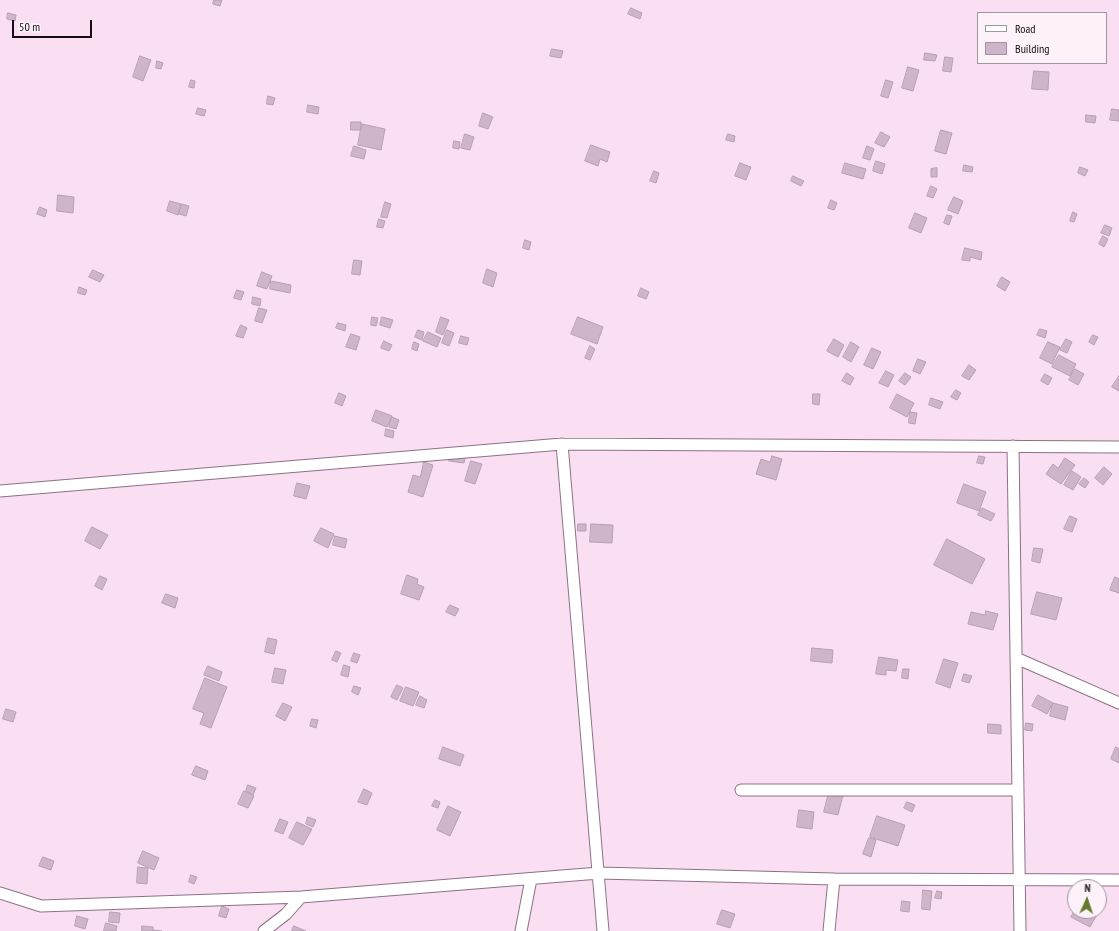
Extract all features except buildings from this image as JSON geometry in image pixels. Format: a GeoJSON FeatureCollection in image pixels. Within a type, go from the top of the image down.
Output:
{"type":"FeatureCollection","features":[{"type":"Feature","properties":{"kind":"street"},"geometry":{"type":"LineString","coordinates":[[562,444],[603,931]]}},
{"type":"Feature","properties":{"kind":"street"},"geometry":{"type":"LineString","coordinates":[[0,491],[562,444],[1119,447]]}},
{"type":"Feature","properties":{"kind":"street"},"geometry":{"type":"LineString","coordinates":[[1012,446],[1020,931]]}},
{"type":"Feature","properties":{"kind":"street"},"geometry":{"type":"LineString","coordinates":[[1016,658],[1119,703]]}},
{"type":"Feature","properties":{"kind":"street"},"geometry":{"type":"LineString","coordinates":[[741,790],[1018,790]]}},
{"type":"Feature","properties":{"kind":"street"},"geometry":{"type":"LineString","coordinates":[[0,893],[41,906],[301,897],[599,874],[834,879],[1119,880]]}},
{"type":"Feature","properties":{"kind":"street"},"geometry":{"type":"LineString","coordinates":[[521,931],[531,879]]}},
{"type":"Feature","properties":{"kind":"street"},"geometry":{"type":"LineString","coordinates":[[828,931],[834,879]]}},
{"type":"Feature","properties":{"kind":"street"},"geometry":{"type":"LineString","coordinates":[[264,931],[286,914],[301,897]]}}]}
